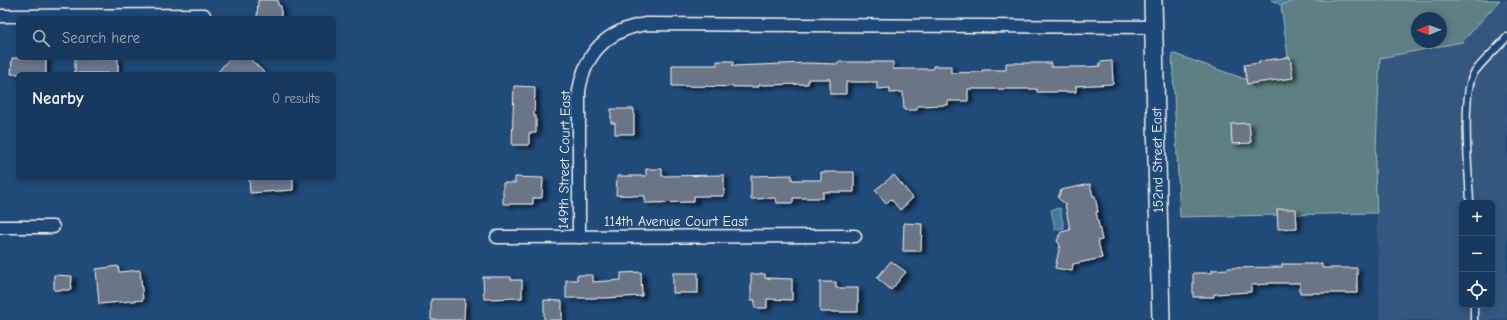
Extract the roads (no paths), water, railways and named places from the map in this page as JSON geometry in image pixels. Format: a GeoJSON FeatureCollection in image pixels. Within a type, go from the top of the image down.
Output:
{"type":"FeatureCollection","features":[{"type":"Feature","properties":{"kind":"main road","name":"152nd Street East"},"geometry":{"type":"LineString","coordinates":[[1153,0],[1161,320]]}},
{"type":"Feature","properties":{"kind":"street"},"geometry":{"type":"LineString","coordinates":[[0,16],[204,15]]}},
{"type":"Feature","properties":{"kind":"street","name":"149th Street Court East"},"geometry":{"type":"LineString","coordinates":[[579,237],[579,91],[581,79],[591,57],[603,42],[622,30],[646,24],[1154,27]]}},
{"type":"Feature","properties":{"kind":"street"},"geometry":{"type":"LineString","coordinates":[[0,228],[53,227]]}},
{"type":"Feature","properties":{"kind":"street","name":"114th Avenue Court East"},"geometry":{"type":"LineString","coordinates":[[497,237],[855,236]]}},
{"type":"Feature","properties":{"kind":"lane"},"geometry":{"type":"LineString","coordinates":[[1470,200],[1467,125],[1469,87],[1474,74],[1507,37]]}},
{"type":"Feature","properties":{"kind":"lane"},"geometry":{"type":"LineString","coordinates":[[1474,308],[1474,320]]}}]}
